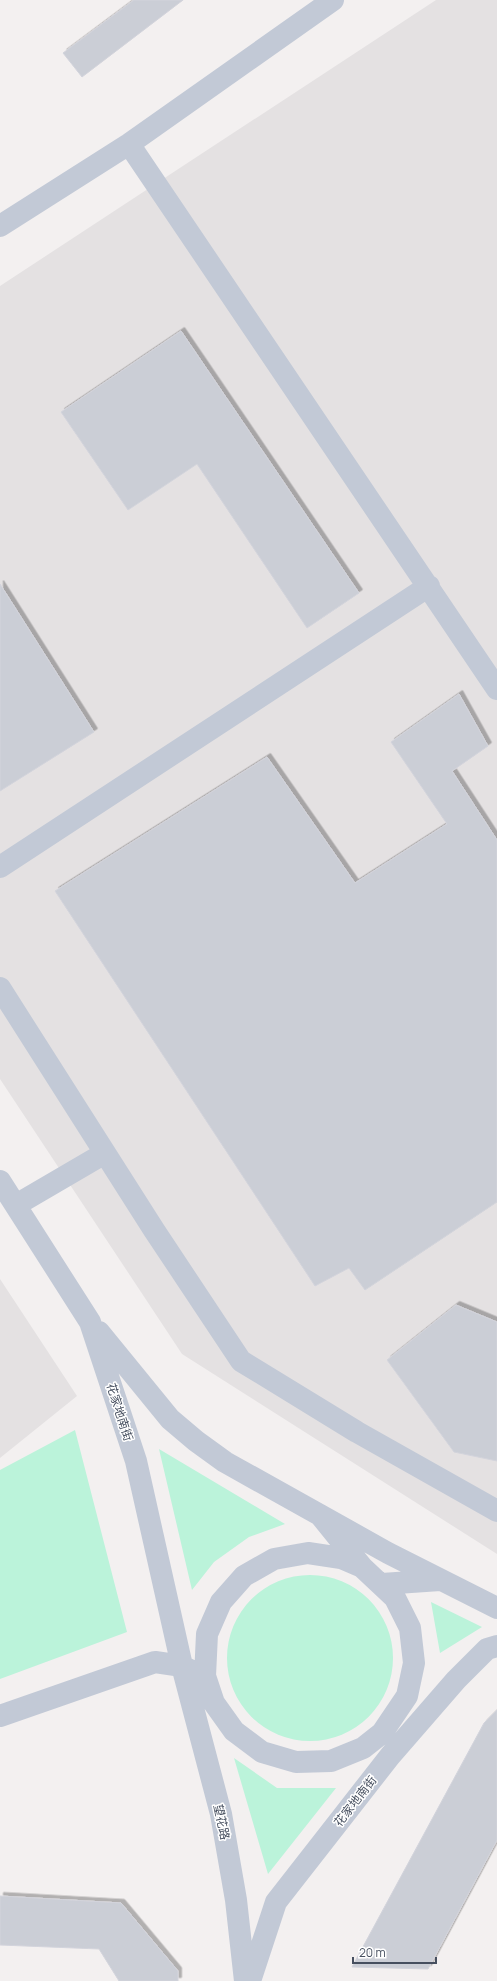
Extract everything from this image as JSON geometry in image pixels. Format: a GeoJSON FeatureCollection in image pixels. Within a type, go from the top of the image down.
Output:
{"type":"FeatureCollection","features":[{"type":"Feature","properties":{"kind":"street"},"geometry":{"type":"LineString","coordinates":[[0,226],[129,144],[333,0]]}},
{"type":"Feature","properties":{"kind":"street"},"geometry":{"type":"LineString","coordinates":[[129,144],[429,586],[497,689]]}},
{"type":"Feature","properties":{"kind":"street"},"geometry":{"type":"LineString","coordinates":[[0,867],[429,586]]}},
{"type":"Feature","properties":{"kind":"street"},"geometry":{"type":"LineString","coordinates":[[0,988],[105,1153],[241,1361],[356,1432],[497,1511]]}},
{"type":"Feature","properties":{"kind":"street"},"geometry":{"type":"LineString","coordinates":[[16,1205],[105,1153]]}},
{"type":"Feature","properties":{"kind":"street","name":"花家地南街"},"geometry":{"type":"LineString","coordinates":[[0,1181],[90,1322],[136,1461],[182,1666]]}},
{"type":"Feature","properties":{"kind":"street"},"geometry":{"type":"LineString","coordinates":[[90,1322],[170,1419],[196,1441],[225,1462],[441,1580],[497,1608]]}},
{"type":"Feature","properties":{"kind":"street"},"geometry":{"type":"LineString","coordinates":[[169,1604],[205,1666],[214,1703],[234,1731],[262,1752],[296,1762],[331,1761],[363,1748],[382,1733],[407,1696],[414,1663],[410,1628],[395,1598],[382,1584],[362,1567],[320,1515]]}},
{"type":"Feature","properties":{"kind":"street"},"geometry":{"type":"LineString","coordinates":[[196,1716],[205,1666],[207,1634],[221,1602],[244,1576],[274,1559],[308,1553],[342,1558],[362,1567]]}},
{"type":"Feature","properties":{"kind":"street"},"geometry":{"type":"LineString","coordinates":[[382,1584],[441,1580]]}},
{"type":"Feature","properties":{"kind":"street","name":"花家地南街"},"geometry":{"type":"LineString","coordinates":[[250,1981],[276,1902],[390,1756],[456,1680],[488,1649],[497,1646]]}},
{"type":"Feature","properties":{"kind":"street"},"geometry":{"type":"LineString","coordinates":[[0,1716],[155,1662],[182,1666],[205,1666]]}},
{"type":"Feature","properties":{"kind":"street","name":"望花路"},"geometry":{"type":"LineString","coordinates":[[182,1666],[221,1814],[236,1900],[245,1981]]}},
{"type":"Feature","properties":{"kind":"street"},"geometry":{"type":"LineString","coordinates":[[398,1711],[456,1680]]}},
{"type":"Feature","properties":{"kind":"street"},"geometry":{"type":"LineString","coordinates":[[367,1785],[382,1733]]}},
{"type":"Feature","properties":{"kind":"shaded area"},"geometry":{"type":"Polygon","coordinates":[[[436,0],[497,0],[497,1554],[182,1354],[0,1079],[0,286],[436,0]]]}},
{"type":"Feature","properties":{"kind":"shaded area"},"geometry":{"type":"Polygon","coordinates":[[[0,1279],[77,1396],[0,1458],[0,1279]]]}},
{"type":"Feature","properties":{"kind":"green space"},"geometry":{"type":"Polygon","coordinates":[[[75,1430],[127,1632],[0,1679],[0,1470],[75,1430]]]}},
{"type":"Feature","properties":{"kind":"green space"},"geometry":{"type":"Polygon","coordinates":[[[159,1449],[285,1524],[249,1537],[214,1562],[192,1590],[159,1449]]]}},
{"type":"Feature","properties":{"kind":"green space"},"geometry":{"type":"Polygon","coordinates":[[[310,1575],[342,1581],[369,1599],[387,1626],[393,1658],[387,1690],[369,1717],[342,1735],[310,1741],[278,1735],[251,1717],[233,1690],[227,1658],[233,1626],[251,1599],[278,1581],[310,1575]]]}},
{"type":"Feature","properties":{"kind":"green space"},"geometry":{"type":"Polygon","coordinates":[[[431,1602],[482,1627],[440,1653],[431,1602]]]}},
{"type":"Feature","properties":{"kind":"green space"},"geometry":{"type":"Polygon","coordinates":[[[234,1758],[277,1788],[336,1788],[268,1874],[234,1758]]]}},
{"type":"Feature","properties":{"kind":"building"},"geometry":{"type":"Polygon","coordinates":[[[134,0],[183,0],[82,77],[63,53],[134,0]]]}},
{"type":"Feature","properties":{"kind":"building"},"geometry":{"type":"Polygon","coordinates":[[[181,331],[359,593],[307,628],[197,464],[128,510],[61,412],[181,331]]]}},
{"type":"Feature","properties":{"kind":"building"},"geometry":{"type":"Polygon","coordinates":[[[0,584],[94,732],[0,791],[0,584]]]}},
{"type":"Feature","properties":{"kind":"building"},"geometry":{"type":"Polygon","coordinates":[[[459,694],[488,746],[452,771],[497,840],[497,1202],[365,1290],[349,1268],[315,1286],[55,891],[267,757],[355,883],[447,824],[391,742],[459,694]]]}},
{"type":"Feature","properties":{"kind":"building"},"geometry":{"type":"Polygon","coordinates":[[[456,1305],[497,1322],[497,1461],[454,1452],[387,1360],[456,1305]]]}},
{"type":"Feature","properties":{"kind":"building"},"geometry":{"type":"Polygon","coordinates":[[[497,1710],[497,1840],[428,1969],[352,1967],[484,1723],[497,1710]]]}},
{"type":"Feature","properties":{"kind":"building"},"geometry":{"type":"Polygon","coordinates":[[[0,1896],[121,1903],[178,1971],[178,1981],[119,1981],[99,1949],[0,1945],[0,1896]]]}}]}
